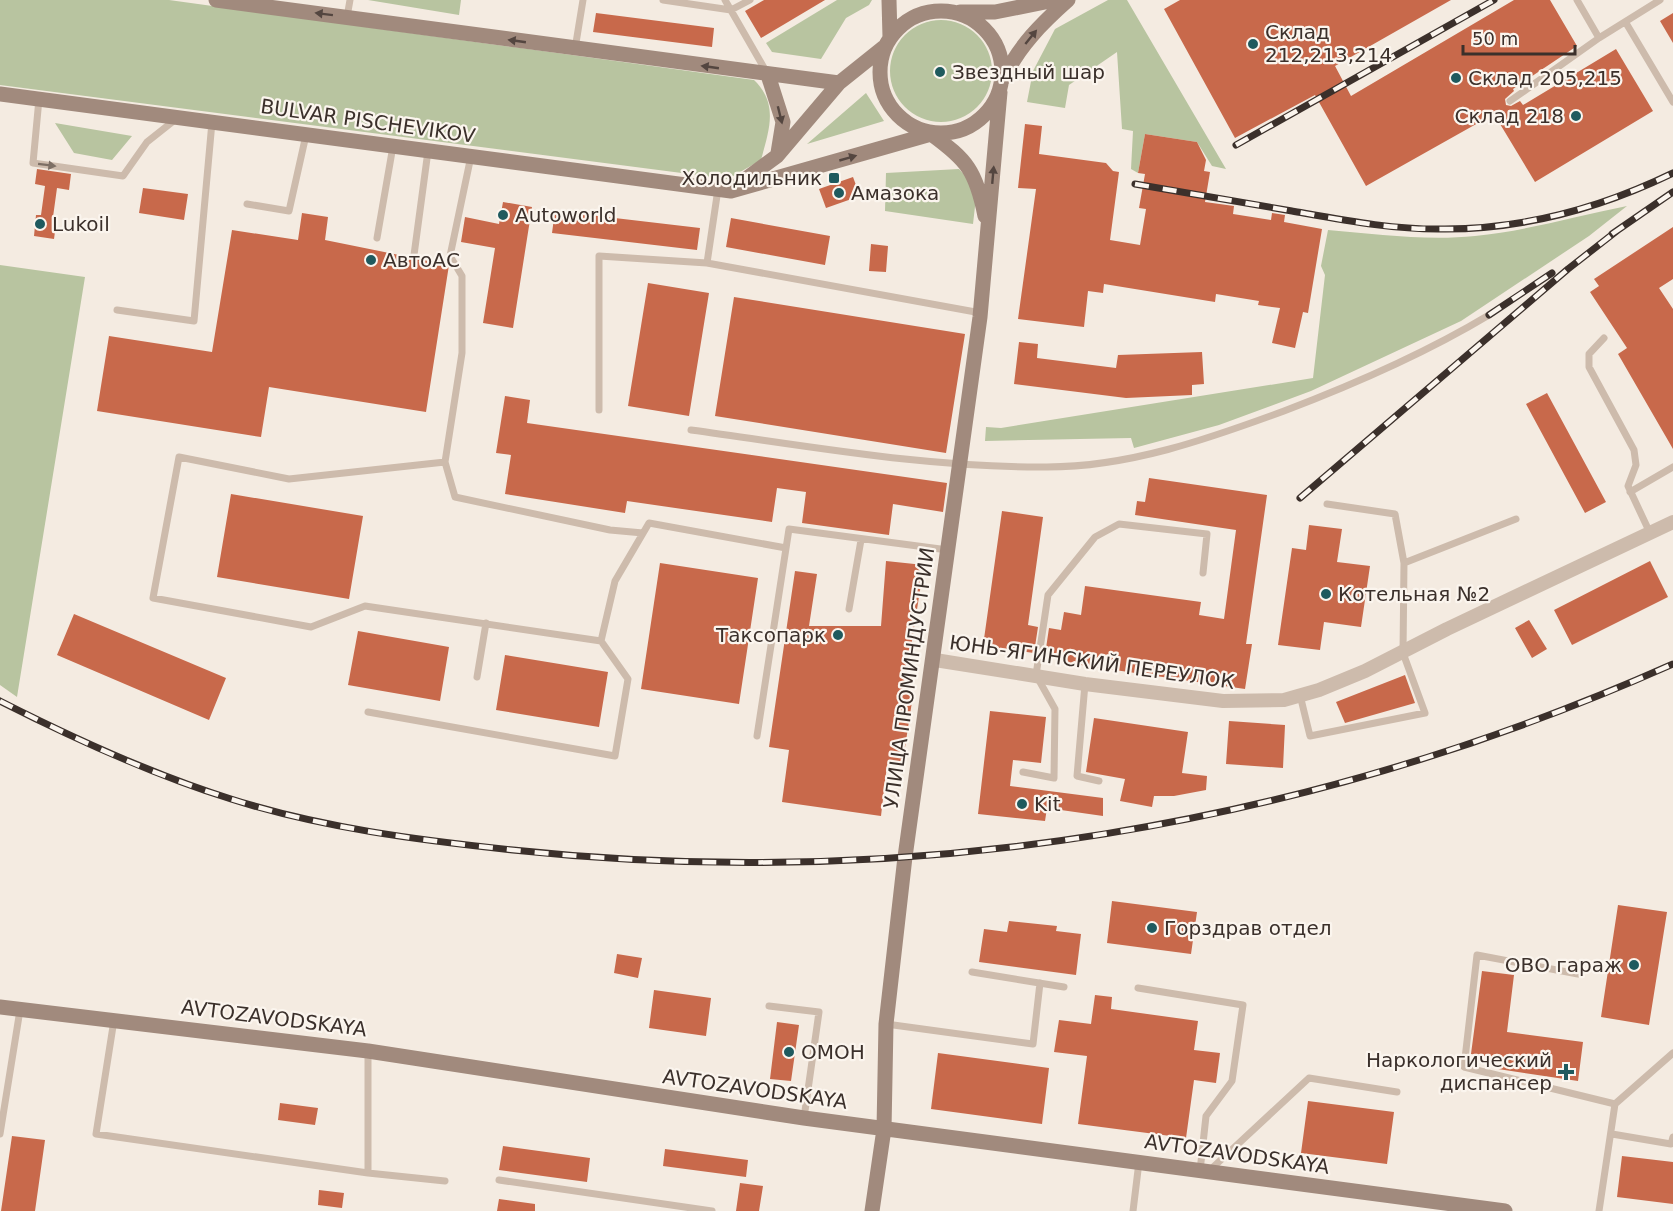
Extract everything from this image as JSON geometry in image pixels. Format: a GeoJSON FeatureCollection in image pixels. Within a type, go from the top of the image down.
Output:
{"type":"FeatureCollection","features":[{"type":"Feature","properties":{"kind":"main road"},"geometry":{"type":"LineString","coordinates":[[216,0],[839,83]]}},
{"type":"Feature","properties":{"kind":"main road"},"geometry":{"type":"LineString","coordinates":[[889,0],[887,42],[879,65],[880,84],[886,102],[897,117],[913,128],[931,134],[958,153],[973,173],[988,233]]}},
{"type":"Feature","properties":{"kind":"main road"},"geometry":{"type":"LineString","coordinates":[[922,0],[972,19],[986,31],[997,46],[1002,63],[1001,87]]}},
{"type":"Feature","properties":{"kind":"main road"},"geometry":{"type":"LineString","coordinates":[[724,190],[777,156],[839,83],[913,17],[949,11],[995,12],[1055,0]]}},
{"type":"Feature","properties":{"kind":"main road","name":"BULVAR PISCHEVIKOV"},"geometry":{"type":"LineString","coordinates":[[0,94],[724,190],[931,134],[951,133],[968,126],[992,106],[1025,44],[1068,0]]}},
{"type":"Feature","properties":{"kind":"main road"},"geometry":{"type":"LineString","coordinates":[[768,75],[783,122],[777,156]]}},
{"type":"Feature","properties":{"kind":"main road","name":"УЛИЦА ПРОМИНДУСТРИИ"},"geometry":{"type":"LineString","coordinates":[[873,1211],[884,1129],[886,1024],[905,857],[935,660],[958,465],[981,313],[1001,87]]}},
{"type":"Feature","properties":{"kind":"main road","name":"AVTOZAVODSKAYA"},"geometry":{"type":"LineString","coordinates":[[0,1007],[368,1051],[804,1118],[1505,1211]]}},
{"type":"Feature","properties":{"kind":"street","name":"ЮНЬ-ЯГИНСКИЙ ПЕРЕУЛОК"},"geometry":{"type":"LineString","coordinates":[[935,660],[1085,684],[1223,701],[1269,702],[1300,695],[1356,675],[1447,629],[1673,522]]}},
{"type":"Feature","properties":{"kind":"lane"},"geometry":{"type":"LineString","coordinates":[[347,17],[350,0]]}},
{"type":"Feature","properties":{"kind":"lane"},"geometry":{"type":"LineString","coordinates":[[575,49],[583,0]]}},
{"type":"Feature","properties":{"kind":"lane"},"geometry":{"type":"LineString","coordinates":[[663,0],[731,10],[750,0]]}},
{"type":"Feature","properties":{"kind":"lane"},"geometry":{"type":"LineString","coordinates":[[725,0],[768,75]]}},
{"type":"Feature","properties":{"kind":"lane"},"geometry":{"type":"LineString","coordinates":[[1577,0],[1599,38]]}},
{"type":"Feature","properties":{"kind":"lane"},"geometry":{"type":"LineString","coordinates":[[1510,101],[1599,38],[1660,0]]}},
{"type":"Feature","properties":{"kind":"lane"},"geometry":{"type":"LineString","coordinates":[[1626,23],[1673,102]]}},
{"type":"Feature","properties":{"kind":"lane"},"geometry":{"type":"LineString","coordinates":[[39,99],[33,163],[123,176],[147,142],[178,117]]}},
{"type":"Feature","properties":{"kind":"lane"},"geometry":{"type":"LineString","coordinates":[[117,310],[194,321],[212,122]]}},
{"type":"Feature","properties":{"kind":"lane"},"geometry":{"type":"LineString","coordinates":[[247,204],[289,211],[306,134]]}},
{"type":"Feature","properties":{"kind":"lane"},"geometry":{"type":"LineString","coordinates":[[377,238],[393,146]]}},
{"type":"Feature","properties":{"kind":"lane"},"geometry":{"type":"LineString","coordinates":[[414,255],[428,151]]}},
{"type":"Feature","properties":{"kind":"lane"},"geometry":{"type":"LineString","coordinates":[[471,156],[450,256],[462,276],[462,353],[445,462],[454,497],[610,530],[643,533]]}},
{"type":"Feature","properties":{"kind":"lane"},"geometry":{"type":"LineString","coordinates":[[707,263],[724,190]]}},
{"type":"Feature","properties":{"kind":"lane"},"geometry":{"type":"LineString","coordinates":[[599,410],[599,256],[707,263],[981,313]]}},
{"type":"Feature","properties":{"kind":"lane"},"geometry":{"type":"LineString","coordinates":[[691,430],[958,465],[1076,466],[1112,462],[1171,449],[1246,425],[1352,385],[1416,356],[1489,315]]}},
{"type":"Feature","properties":{"kind":"lane"},"geometry":{"type":"LineString","coordinates":[[1604,338],[1589,354],[1589,367],[1634,450],[1636,465],[1628,482],[1630,492],[1650,534]]}},
{"type":"Feature","properties":{"kind":"lane"},"geometry":{"type":"LineString","coordinates":[[368,712],[615,756],[628,679],[601,641],[365,606],[311,627],[153,598],[179,456],[288,479],[445,462]]}},
{"type":"Feature","properties":{"kind":"lane"},"geometry":{"type":"LineString","coordinates":[[1630,492],[1673,467]]}},
{"type":"Feature","properties":{"kind":"lane"},"geometry":{"type":"LineString","coordinates":[[1300,695],[1310,736],[1425,713],[1403,653],[1404,563],[1395,514],[1327,504]]}},
{"type":"Feature","properties":{"kind":"lane"},"geometry":{"type":"LineString","coordinates":[[1404,563],[1516,519]]}},
{"type":"Feature","properties":{"kind":"lane"},"geometry":{"type":"LineString","coordinates":[[601,641],[615,581],[649,523],[786,548]]}},
{"type":"Feature","properties":{"kind":"lane"},"geometry":{"type":"LineString","coordinates":[[1023,772],[1053,778],[1055,709],[1036,675],[1048,595],[1095,537],[1119,524],[1207,534],[1203,573]]}},
{"type":"Feature","properties":{"kind":"lane"},"geometry":{"type":"LineString","coordinates":[[756,736],[789,529],[948,550]]}},
{"type":"Feature","properties":{"kind":"lane"},"geometry":{"type":"LineString","coordinates":[[849,609],[861,540]]}},
{"type":"Feature","properties":{"kind":"lane"},"geometry":{"type":"LineString","coordinates":[[477,677],[486,623]]}},
{"type":"Feature","properties":{"kind":"lane"},"geometry":{"type":"LineString","coordinates":[[1085,684],[1077,777],[1099,781]]}},
{"type":"Feature","properties":{"kind":"lane"},"geometry":{"type":"LineString","coordinates":[[1578,974],[1477,956],[1464,1067],[1615,1104]]}},
{"type":"Feature","properties":{"kind":"lane"},"geometry":{"type":"LineString","coordinates":[[972,972],[1064,987]]}},
{"type":"Feature","properties":{"kind":"lane"},"geometry":{"type":"LineString","coordinates":[[886,1024],[1033,1044],[1040,983]]}},
{"type":"Feature","properties":{"kind":"lane"},"geometry":{"type":"LineString","coordinates":[[1138,988],[1244,1005],[1232,1081],[1206,1116],[1204,1171]]}},
{"type":"Feature","properties":{"kind":"lane"},"geometry":{"type":"LineString","coordinates":[[770,1006],[819,1012],[804,1118]]}},
{"type":"Feature","properties":{"kind":"lane"},"geometry":{"type":"LineString","coordinates":[[0,1134],[20,1010]]}},
{"type":"Feature","properties":{"kind":"lane"},"geometry":{"type":"LineString","coordinates":[[114,1020],[96,1134],[368,1173],[445,1181]]}},
{"type":"Feature","properties":{"kind":"lane"},"geometry":{"type":"LineString","coordinates":[[368,1051],[368,1173]]}},
{"type":"Feature","properties":{"kind":"lane"},"geometry":{"type":"LineString","coordinates":[[1599,1211],[1615,1104],[1673,1053]]}},
{"type":"Feature","properties":{"kind":"lane"},"geometry":{"type":"LineString","coordinates":[[1204,1171],[1309,1078],[1397,1092]]}},
{"type":"Feature","properties":{"kind":"lane"},"geometry":{"type":"LineString","coordinates":[[1612,1134],[1671,1144],[1673,1137]]}},
{"type":"Feature","properties":{"kind":"lane"},"geometry":{"type":"LineString","coordinates":[[1133,1211],[1139,1162]]}},
{"type":"Feature","properties":{"kind":"lane"},"geometry":{"type":"LineString","coordinates":[[499,1180],[712,1211]]}},
{"type":"Feature","properties":{"kind":"green space"},"geometry":{"type":"Polygon","coordinates":[[[0,0],[169,0],[754,80],[767,98],[769,128],[761,160],[728,179],[0,85],[0,0]]]}},
{"type":"Feature","properties":{"kind":"green space"},"geometry":{"type":"Polygon","coordinates":[[[368,0],[461,0],[459,15],[368,0]]]}},
{"type":"Feature","properties":{"kind":"green space"},"geometry":{"type":"Polygon","coordinates":[[[837,0],[872,0],[869,5],[846,18],[821,59],[772,52],[766,43],[837,0]]]}},
{"type":"Feature","properties":{"kind":"green space"},"geometry":{"type":"Polygon","coordinates":[[[1108,0],[1127,0],[1226,169],[1212,166],[1197,142],[1145,134],[1138,173],[1131,169],[1133,131],[1122,129],[1117,52],[1069,85],[1065,108],[1027,102],[1033,71],[1055,29],[1108,0]]]}},
{"type":"Feature","properties":{"kind":"green space"},"geometry":{"type":"Polygon","coordinates":[[[941,20],[961,24],[977,35],[988,51],[992,71],[988,91],[977,107],[961,118],[941,122],[921,118],[905,107],[894,91],[890,71],[894,51],[905,35],[921,24],[941,20]]]}},
{"type":"Feature","properties":{"kind":"green space"},"geometry":{"type":"Polygon","coordinates":[[[866,93],[884,121],[807,144],[866,93]]]}},
{"type":"Feature","properties":{"kind":"green space"},"geometry":{"type":"Polygon","coordinates":[[[55,123],[132,136],[112,160],[74,153],[55,123]]]}},
{"type":"Feature","properties":{"kind":"green space"},"geometry":{"type":"Polygon","coordinates":[[[959,169],[977,189],[973,224],[885,211],[886,173],[959,169]]]}},
{"type":"Feature","properties":{"kind":"green space"},"geometry":{"type":"Polygon","coordinates":[[[1627,206],[1589,236],[1461,321],[1311,391],[1219,425],[1134,448],[1131,438],[985,441],[986,427],[1001,428],[1313,378],[1325,275],[1321,266],[1328,230],[1420,237],[1475,236],[1532,227],[1627,206]]]}},
{"type":"Feature","properties":{"kind":"green space"},"geometry":{"type":"Polygon","coordinates":[[[0,265],[85,277],[17,697],[0,685],[0,265]]]}},
{"type":"Feature","properties":{"kind":"building"},"geometry":{"type":"Polygon","coordinates":[[[764,0],[825,0],[761,38],[745,11],[764,0]]]}},
{"type":"Feature","properties":{"kind":"building"},"geometry":{"type":"Polygon","coordinates":[[[1180,0],[1451,0],[1335,66],[1351,96],[1514,0],[1550,0],[1577,46],[1513,89],[1514,91],[1505,99],[1506,105],[1511,106],[1520,101],[1523,105],[1616,49],[1653,111],[1535,182],[1494,114],[1366,186],[1315,95],[1235,138],[1164,9],[1180,0]]]}},
{"type":"Feature","properties":{"kind":"building"},"geometry":{"type":"Polygon","coordinates":[[[596,13],[714,28],[712,47],[593,32],[596,13]]]}},
{"type":"Feature","properties":{"kind":"building"},"geometry":{"type":"Polygon","coordinates":[[[1673,13],[1673,43],[1660,21],[1673,13]]]}},
{"type":"Feature","properties":{"kind":"building"},"geometry":{"type":"Polygon","coordinates":[[[1025,124],[1042,126],[1039,154],[1106,163],[1113,171],[1119,172],[1110,240],[1140,245],[1146,209],[1139,208],[1145,174],[1138,173],[1145,134],[1197,142],[1206,160],[1204,171],[1210,172],[1205,202],[1234,206],[1233,214],[1271,220],[1272,213],[1285,215],[1284,222],[1322,229],[1308,313],[1303,312],[1295,348],[1272,343],[1280,308],[1258,305],[1259,301],[1216,294],[1215,302],[1104,284],[1103,293],[1088,291],[1084,327],[1018,319],[1036,189],[1018,188],[1025,124]]]}},
{"type":"Feature","properties":{"kind":"building"},"geometry":{"type":"Polygon","coordinates":[[[37,169],[71,174],[69,190],[57,188],[53,217],[57,217],[54,239],[34,236],[36,215],[41,215],[45,186],[35,184],[37,169]]]}},
{"type":"Feature","properties":{"kind":"building","name":"Амазока"},"geometry":{"type":"Polygon","coordinates":[[[853,177],[860,196],[826,208],[819,189],[853,177]]]}},
{"type":"Feature","properties":{"kind":"building"},"geometry":{"type":"Polygon","coordinates":[[[143,188],[188,194],[184,220],[139,213],[143,188]]]}},
{"type":"Feature","properties":{"kind":"building"},"geometry":{"type":"Polygon","coordinates":[[[503,202],[532,207],[513,328],[483,323],[495,248],[461,242],[465,217],[499,224],[503,202]]]}},
{"type":"Feature","properties":{"kind":"building"},"geometry":{"type":"Polygon","coordinates":[[[555,211],[700,228],[697,250],[552,233],[555,211]]]}},
{"type":"Feature","properties":{"kind":"building"},"geometry":{"type":"Polygon","coordinates":[[[302,213],[328,217],[325,240],[409,257],[413,260],[449,265],[426,412],[269,387],[261,437],[97,411],[109,336],[212,352],[232,230],[298,240],[302,213]]]}},
{"type":"Feature","properties":{"kind":"building"},"geometry":{"type":"Polygon","coordinates":[[[731,218],[830,236],[825,265],[726,247],[731,218]]]}},
{"type":"Feature","properties":{"kind":"building"},"geometry":{"type":"Polygon","coordinates":[[[1673,227],[1673,279],[1659,288],[1673,309],[1673,449],[1618,354],[1627,348],[1590,292],[1599,286],[1594,279],[1673,227]]]}},
{"type":"Feature","properties":{"kind":"building"},"geometry":{"type":"Polygon","coordinates":[[[871,244],[888,246],[886,272],[869,271],[871,244]]]}},
{"type":"Feature","properties":{"kind":"building"},"geometry":{"type":"Polygon","coordinates":[[[648,283],[709,293],[689,416],[628,406],[648,283]]]}},
{"type":"Feature","properties":{"kind":"building"},"geometry":{"type":"Polygon","coordinates":[[[734,297],[965,334],[946,453],[715,416],[734,297]]]}},
{"type":"Feature","properties":{"kind":"building"},"geometry":{"type":"Polygon","coordinates":[[[1019,342],[1038,344],[1037,358],[1116,368],[1118,355],[1202,352],[1204,384],[1192,385],[1192,395],[1126,398],[1014,384],[1019,342]]]}},
{"type":"Feature","properties":{"kind":"building"},"geometry":{"type":"Polygon","coordinates":[[[1547,393],[1606,502],[1585,513],[1526,404],[1547,393]]]}},
{"type":"Feature","properties":{"kind":"building"},"geometry":{"type":"Polygon","coordinates":[[[505,396],[530,400],[527,423],[947,483],[943,512],[893,504],[889,535],[802,523],[806,492],[777,488],[772,522],[627,501],[625,513],[505,494],[511,455],[496,453],[505,396]]]}},
{"type":"Feature","properties":{"kind":"building"},"geometry":{"type":"Polygon","coordinates":[[[1149,478],[1267,495],[1246,644],[1252,644],[1245,689],[1060,662],[1061,657],[1045,655],[1049,628],[1061,630],[1064,612],[1081,615],[1085,586],[1201,602],[1199,615],[1224,619],[1236,530],[1135,515],[1137,501],[1145,502],[1149,478]]]}},
{"type":"Feature","properties":{"kind":"building"},"geometry":{"type":"Polygon","coordinates":[[[231,494],[363,516],[349,599],[217,577],[231,494]]]}},
{"type":"Feature","properties":{"kind":"building"},"geometry":{"type":"Polygon","coordinates":[[[1002,511],[1043,517],[1028,625],[1038,627],[1034,653],[983,646],[1002,511]]]}},
{"type":"Feature","properties":{"kind":"building","name":"Котельная №2"},"geometry":{"type":"Polygon","coordinates":[[[1309,525],[1342,529],[1337,562],[1370,566],[1361,627],[1324,622],[1320,650],[1278,645],[1292,548],[1306,550],[1309,525]]]}},
{"type":"Feature","properties":{"kind":"building"},"geometry":{"type":"Polygon","coordinates":[[[886,561],[924,565],[904,692],[913,695],[902,767],[887,765],[881,816],[782,802],[789,750],[769,747],[795,571],[817,574],[809,626],[881,626],[886,561]]]}},
{"type":"Feature","properties":{"kind":"building"},"geometry":{"type":"Polygon","coordinates":[[[1650,561],[1668,597],[1572,645],[1554,610],[1650,561]]]}},
{"type":"Feature","properties":{"kind":"building"},"geometry":{"type":"Polygon","coordinates":[[[660,563],[758,578],[739,704],[641,689],[660,563]]]}},
{"type":"Feature","properties":{"kind":"building"},"geometry":{"type":"Polygon","coordinates":[[[74,614],[226,678],[209,720],[57,655],[74,614]]]}},
{"type":"Feature","properties":{"kind":"building"},"geometry":{"type":"Polygon","coordinates":[[[1529,620],[1547,649],[1532,658],[1515,628],[1529,620]]]}},
{"type":"Feature","properties":{"kind":"building"},"geometry":{"type":"Polygon","coordinates":[[[358,631],[449,647],[440,701],[348,685],[358,631]]]}},
{"type":"Feature","properties":{"kind":"building"},"geometry":{"type":"Polygon","coordinates":[[[505,655],[608,672],[599,727],[496,710],[505,655]]]}},
{"type":"Feature","properties":{"kind":"building"},"geometry":{"type":"Polygon","coordinates":[[[1405,675],[1415,703],[1345,723],[1336,702],[1405,675]]]}},
{"type":"Feature","properties":{"kind":"building"},"geometry":{"type":"Polygon","coordinates":[[[990,711],[1046,717],[1041,763],[1013,760],[1010,786],[1103,798],[1103,816],[1047,808],[1045,821],[978,814],[990,711]]]}},
{"type":"Feature","properties":{"kind":"building"},"geometry":{"type":"Polygon","coordinates":[[[1094,718],[1188,732],[1182,773],[1207,776],[1206,790],[1174,796],[1154,796],[1152,807],[1120,801],[1125,779],[1086,772],[1094,718]]]}},
{"type":"Feature","properties":{"kind":"building"},"geometry":{"type":"Polygon","coordinates":[[[1229,721],[1285,725],[1283,768],[1226,764],[1229,721]]]}},
{"type":"Feature","properties":{"kind":"building","name":"Горздрав отдел"},"geometry":{"type":"Polygon","coordinates":[[[1112,901],[1197,912],[1191,954],[1107,943],[1112,901]]]}},
{"type":"Feature","properties":{"kind":"building","name":"ОВО гараж"},"geometry":{"type":"Polygon","coordinates":[[[1618,905],[1667,912],[1649,1025],[1601,1017],[1618,905]]]}},
{"type":"Feature","properties":{"kind":"building"},"geometry":{"type":"Polygon","coordinates":[[[1009,921],[1057,926],[1056,931],[1081,934],[1076,975],[979,962],[984,929],[1007,932],[1009,921]]]}},
{"type":"Feature","properties":{"kind":"building"},"geometry":{"type":"Polygon","coordinates":[[[617,954],[642,958],[638,978],[614,973],[617,954]]]}},
{"type":"Feature","properties":{"kind":"building"},"geometry":{"type":"Polygon","coordinates":[[[1482,971],[1514,975],[1507,1032],[1583,1042],[1578,1081],[1498,1069],[1499,1058],[1471,1054],[1482,971]]]}},
{"type":"Feature","properties":{"kind":"building"},"geometry":{"type":"Polygon","coordinates":[[[654,990],[711,998],[706,1036],[649,1028],[654,990]]]}},
{"type":"Feature","properties":{"kind":"building"},"geometry":{"type":"Polygon","coordinates":[[[1095,995],[1112,997],[1111,1009],[1198,1021],[1194,1050],[1220,1053],[1216,1083],[1194,1080],[1186,1138],[1078,1124],[1087,1056],[1054,1052],[1059,1020],[1091,1024],[1095,995]]]}},
{"type":"Feature","properties":{"kind":"building"},"geometry":{"type":"Polygon","coordinates":[[[777,1022],[799,1025],[791,1081],[770,1079],[777,1022]]]}},
{"type":"Feature","properties":{"kind":"building"},"geometry":{"type":"Polygon","coordinates":[[[938,1053],[1049,1068],[1042,1124],[931,1109],[938,1053]]]}},
{"type":"Feature","properties":{"kind":"building"},"geometry":{"type":"Polygon","coordinates":[[[1308,1101],[1394,1112],[1387,1164],[1301,1153],[1308,1101]]]}},
{"type":"Feature","properties":{"kind":"building"},"geometry":{"type":"Polygon","coordinates":[[[280,1103],[318,1108],[315,1125],[278,1120],[280,1103]]]}},
{"type":"Feature","properties":{"kind":"building"},"geometry":{"type":"Polygon","coordinates":[[[12,1136],[45,1140],[35,1211],[1,1211],[12,1136]]]}},
{"type":"Feature","properties":{"kind":"building"},"geometry":{"type":"Polygon","coordinates":[[[503,1146],[590,1158],[587,1182],[499,1170],[503,1146]]]}},
{"type":"Feature","properties":{"kind":"building"},"geometry":{"type":"Polygon","coordinates":[[[665,1149],[748,1160],[746,1177],[663,1166],[665,1149]]]}},
{"type":"Feature","properties":{"kind":"building"},"geometry":{"type":"Polygon","coordinates":[[[1622,1156],[1673,1162],[1673,1204],[1617,1197],[1622,1156]]]}},
{"type":"Feature","properties":{"kind":"building"},"geometry":{"type":"Polygon","coordinates":[[[740,1183],[763,1186],[759,1211],[736,1211],[740,1183]]]}},
{"type":"Feature","properties":{"kind":"building"},"geometry":{"type":"Polygon","coordinates":[[[319,1190],[344,1193],[342,1208],[318,1205],[319,1190]]]}},
{"type":"Feature","properties":{"kind":"building"},"geometry":{"type":"Polygon","coordinates":[[[499,1199],[535,1204],[535,1211],[497,1211],[499,1199]]]}},
{"type":"Feature","properties":{"kind":"railway"},"geometry":{"type":"LineString","coordinates":[[1236,145],[1494,0]]}},
{"type":"Feature","properties":{"kind":"railway"},"geometry":{"type":"LineString","coordinates":[[1135,184],[1368,224],[1445,229],[1504,225],[1562,214],[1619,196],[1673,173]]}},
{"type":"Feature","properties":{"kind":"railway"},"geometry":{"type":"LineString","coordinates":[[1612,234],[1673,192]]}},
{"type":"Feature","properties":{"kind":"railway"},"geometry":{"type":"LineString","coordinates":[[1300,498],[1568,269],[1618,230]]}},
{"type":"Feature","properties":{"kind":"railway"},"geometry":{"type":"LineString","coordinates":[[1489,315],[1552,273]]}},
{"type":"Feature","properties":{"kind":"railway"},"geometry":{"type":"LineString","coordinates":[[0,701],[85,742],[201,789],[300,818],[370,832],[513,850],[662,861],[811,862],[958,853],[1105,834],[1250,806],[1393,768],[1534,721],[1673,664]]}},
{"type":"Feature","properties":{"kind":"place","name":"Склад 212,213,214"},"geometry":{"type":"Point","coordinates":[1253,44]}},
{"type":"Feature","properties":{"kind":"place","name":"Звездный шар"},"geometry":{"type":"Point","coordinates":[940,72]}},
{"type":"Feature","properties":{"kind":"place","name":"Склад 205,215"},"geometry":{"type":"Point","coordinates":[1456,78]}},
{"type":"Feature","properties":{"kind":"place","name":"Склад 218"},"geometry":{"type":"Point","coordinates":[1576,116]}},
{"type":"Feature","properties":{"kind":"place","name":"Холодильник"},"geometry":{"type":"Point","coordinates":[834,178]}},
{"type":"Feature","properties":{"kind":"place","name":"Амазока"},"geometry":{"type":"Point","coordinates":[839,193]}},
{"type":"Feature","properties":{"kind":"place","name":"Autoworld"},"geometry":{"type":"Point","coordinates":[503,215]}},
{"type":"Feature","properties":{"kind":"place","name":"Lukoil"},"geometry":{"type":"Point","coordinates":[40,224]}},
{"type":"Feature","properties":{"kind":"place","name":"АвтоАС"},"geometry":{"type":"Point","coordinates":[371,260]}},
{"type":"Feature","properties":{"kind":"place","name":"Котельная №2"},"geometry":{"type":"Point","coordinates":[1326,594]}},
{"type":"Feature","properties":{"kind":"place","name":"Таксопарк"},"geometry":{"type":"Point","coordinates":[838,635]}},
{"type":"Feature","properties":{"kind":"place","name":"Kit"},"geometry":{"type":"Point","coordinates":[1022,804]}},
{"type":"Feature","properties":{"kind":"place","name":"Горздрав отдел"},"geometry":{"type":"Point","coordinates":[1152,928]}},
{"type":"Feature","properties":{"kind":"place","name":"ОВО гараж"},"geometry":{"type":"Point","coordinates":[1634,965]}},
{"type":"Feature","properties":{"kind":"place","name":"ОМОН"},"geometry":{"type":"Point","coordinates":[789,1052]}},
{"type":"Feature","properties":{"kind":"place","name":"Наркологический диспансер"},"geometry":{"type":"Point","coordinates":[1566,1072]}}]}
